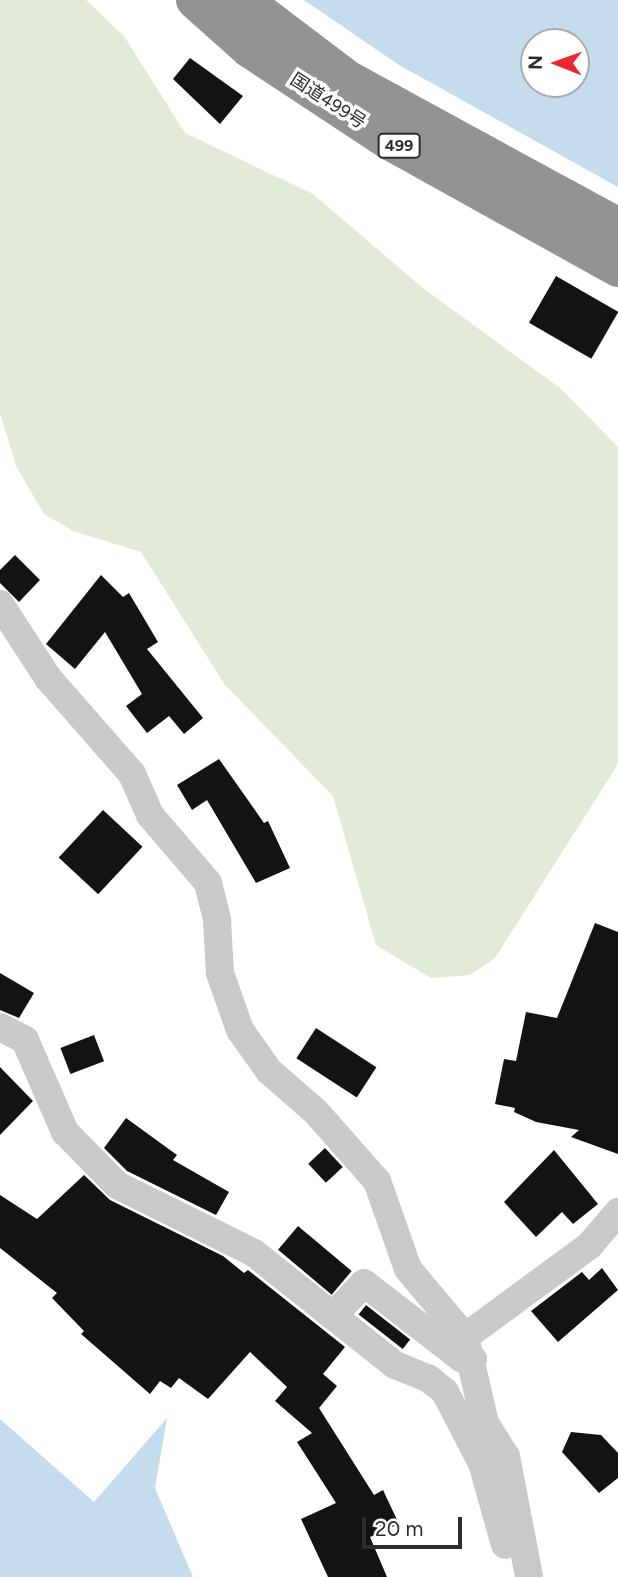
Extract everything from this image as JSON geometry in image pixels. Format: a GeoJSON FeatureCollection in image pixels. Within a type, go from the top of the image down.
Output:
{"type":"FeatureCollection","features":[{"type":"Feature","properties":{"kind":"highway","name":"国道499号"},"geometry":{"type":"LineString","coordinates":[[195,0],[250,49],[358,121],[618,268]]}},
{"type":"Feature","properties":{"kind":"highway","name":"国道499号"},"geometry":{"type":"LineString","coordinates":[[243,0],[347,79],[618,227]]}},
{"type":"Feature","properties":{"kind":"street"},"geometry":{"type":"LineString","coordinates":[[0,604],[48,678],[132,774],[150,816],[208,883],[218,920],[220,973],[240,1030],[270,1071],[316,1112],[377,1181],[408,1269],[469,1348],[485,1423],[506,1456],[529,1577]]}},
{"type":"Feature","properties":{"kind":"street"},"geometry":{"type":"LineString","coordinates":[[0,1027],[25,1040],[65,1132],[117,1185],[254,1253],[396,1365],[428,1378],[445,1392],[482,1463],[513,1577]]}},
{"type":"Feature","properties":{"kind":"street"},"geometry":{"type":"LineString","coordinates":[[334,1317],[364,1283],[461,1358],[469,1348],[589,1246],[618,1212]]}},
{"type":"Feature","properties":{"kind":"green space"},"geometry":{"type":"Polygon","coordinates":[[[0,0],[86,0],[124,36],[185,133],[313,194],[424,289],[560,388],[618,447],[618,764],[495,958],[470,975],[431,978],[376,945],[333,796],[225,685],[141,552],[73,531],[44,514],[16,466],[0,413],[0,0]]]}},
{"type":"Feature","properties":{"kind":"water"},"geometry":{"type":"Polygon","coordinates":[[[304,0],[618,0],[618,187],[399,65],[304,0]]]}},
{"type":"Feature","properties":{"kind":"water"},"geometry":{"type":"Polygon","coordinates":[[[167,1418],[155,1488],[193,1577],[0,1577],[0,1419],[94,1502],[167,1418]]]}},
{"type":"Feature","properties":{"kind":"building"},"geometry":{"type":"Polygon","coordinates":[[[190,58],[243,96],[220,124],[173,79],[190,58]]]}},
{"type":"Feature","properties":{"kind":"building"},"geometry":{"type":"Polygon","coordinates":[[[556,276],[618,312],[591,359],[529,323],[556,276]]]}},
{"type":"Feature","properties":{"kind":"building"},"geometry":{"type":"Polygon","coordinates":[[[15,555],[40,580],[19,602],[0,583],[0,570],[15,555]]]}},
{"type":"Feature","properties":{"kind":"building"},"geometry":{"type":"Polygon","coordinates":[[[101,575],[123,597],[129,593],[158,642],[147,649],[203,718],[184,734],[169,716],[147,733],[126,706],[142,694],[105,632],[75,669],[46,644],[101,575]]]}},
{"type":"Feature","properties":{"kind":"building"},"geometry":{"type":"Polygon","coordinates":[[[219,759],[264,823],[268,821],[290,868],[256,883],[207,800],[192,810],[177,785],[219,759]]]}},
{"type":"Feature","properties":{"kind":"building"},"geometry":{"type":"Polygon","coordinates":[[[103,810],[142,847],[98,894],[59,858],[103,810]]]}},
{"type":"Feature","properties":{"kind":"building"},"geometry":{"type":"Polygon","coordinates":[[[595,923],[618,932],[618,1154],[571,1137],[579,1130],[536,1122],[514,1112],[515,1108],[495,1104],[504,1059],[516,1061],[526,1012],[557,1018],[595,923]]]}},
{"type":"Feature","properties":{"kind":"building"},"geometry":{"type":"Polygon","coordinates":[[[0,973],[34,993],[19,1018],[0,1010],[0,973]]]}},
{"type":"Feature","properties":{"kind":"building"},"geometry":{"type":"Polygon","coordinates":[[[316,1028],[376,1067],[357,1097],[296,1058],[316,1028]]]}},
{"type":"Feature","properties":{"kind":"building"},"geometry":{"type":"Polygon","coordinates":[[[94,1035],[104,1061],[70,1074],[60,1048],[94,1035]]]}},
{"type":"Feature","properties":{"kind":"building"},"geometry":{"type":"Polygon","coordinates":[[[0,1067],[33,1101],[0,1135],[0,1067]]]}},
{"type":"Feature","properties":{"kind":"building"},"geometry":{"type":"Polygon","coordinates":[[[126,1118],[177,1155],[173,1160],[229,1192],[216,1215],[127,1171],[104,1148],[126,1118]]]}},
{"type":"Feature","properties":{"kind":"building"},"geometry":{"type":"Polygon","coordinates":[[[325,1148],[343,1167],[326,1183],[308,1164],[325,1148]]]}},
{"type":"Feature","properties":{"kind":"building"},"geometry":{"type":"Polygon","coordinates":[[[554,1150],[598,1204],[573,1224],[562,1212],[536,1237],[504,1202],[554,1150]]]}},
{"type":"Feature","properties":{"kind":"building"},"geometry":{"type":"Polygon","coordinates":[[[84,1175],[110,1200],[223,1256],[244,1273],[248,1270],[345,1347],[323,1374],[337,1386],[319,1408],[374,1495],[383,1490],[399,1524],[370,1537],[387,1577],[328,1577],[301,1519],[336,1503],[297,1442],[312,1433],[275,1401],[287,1387],[250,1352],[208,1399],[179,1378],[171,1388],[160,1381],[150,1394],[81,1334],[84,1331],[52,1298],[57,1293],[0,1248],[0,1195],[37,1219],[84,1175]]]}},
{"type":"Feature","properties":{"kind":"building"},"geometry":{"type":"Polygon","coordinates":[[[298,1226],[352,1271],[332,1295],[278,1250],[298,1226]]]}},
{"type":"Feature","properties":{"kind":"building"},"geometry":{"type":"Polygon","coordinates":[[[602,1268],[618,1290],[558,1342],[531,1311],[582,1272],[589,1280],[602,1268]]]}},
{"type":"Feature","properties":{"kind":"building"},"geometry":{"type":"Polygon","coordinates":[[[366,1305],[410,1339],[403,1349],[359,1314],[366,1305]]]}},
{"type":"Feature","properties":{"kind":"building"},"geometry":{"type":"Polygon","coordinates":[[[571,1432],[601,1435],[618,1453],[618,1478],[599,1493],[562,1452],[571,1432]]]}}]}
